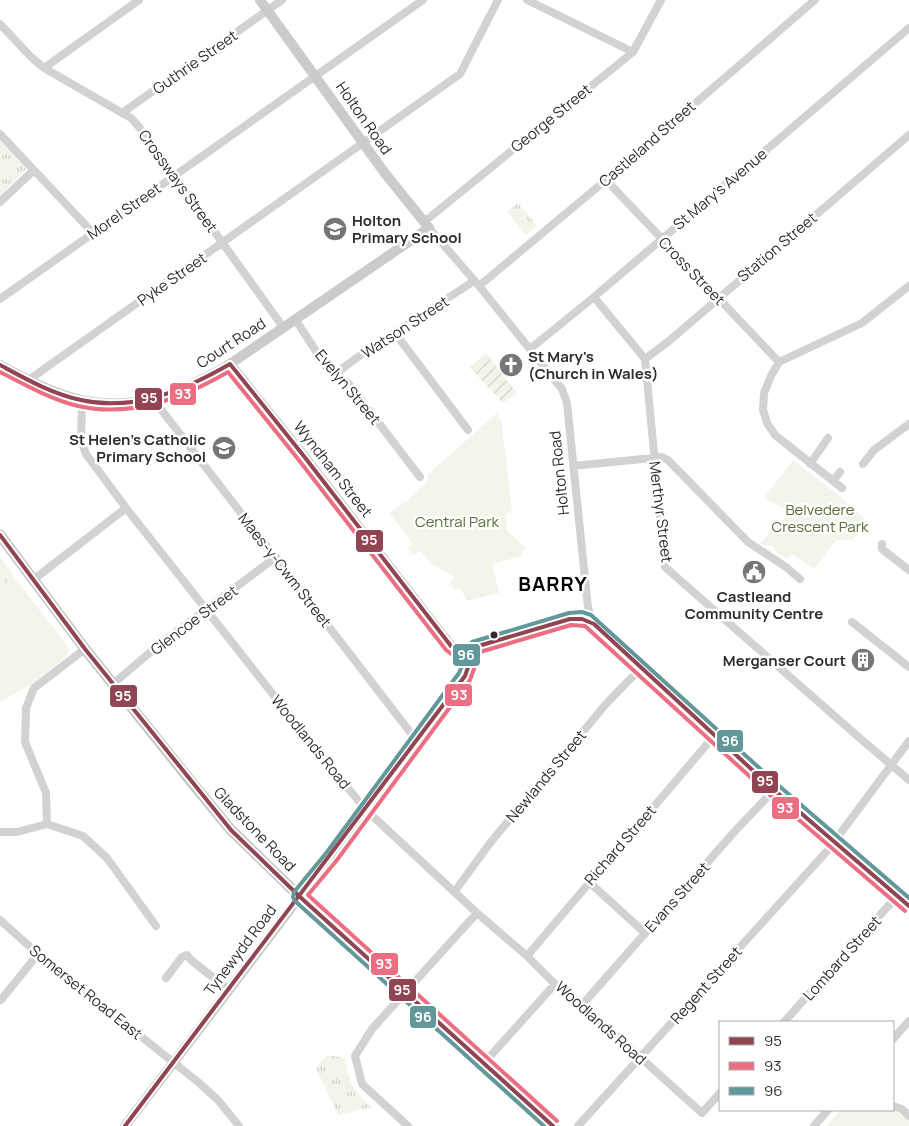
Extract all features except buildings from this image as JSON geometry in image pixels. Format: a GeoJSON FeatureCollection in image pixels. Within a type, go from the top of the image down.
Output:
{"type":"FeatureCollection","features":[{"type":"Feature","properties":{"kind":"main road","name":"Holton Road"},"geometry":{"type":"LineString","coordinates":[[260,0],[384,172],[426,225]]}},
{"type":"Feature","properties":{"kind":"main road","name":"Court Road"},"geometry":{"type":"LineString","coordinates":[[0,365],[58,392],[82,400],[103,403],[153,399],[199,382],[230,364],[426,225]]}},
{"type":"Feature","properties":{"kind":"main road","name":"Wyndham Street"},"geometry":{"type":"LineString","coordinates":[[230,364],[298,448],[451,646],[470,660]]}},
{"type":"Feature","properties":{"kind":"main road","name":"Gladstone Road"},"geometry":{"type":"LineString","coordinates":[[0,535],[85,649],[192,784],[232,830],[299,896],[553,1126]]}},
{"type":"Feature","properties":{"kind":"main road","name":"Tynewydd Road"},"geometry":{"type":"LineString","coordinates":[[125,1126],[366,810],[465,676],[476,647],[570,619],[581,618],[594,624]]}},
{"type":"Feature","properties":{"kind":"main road"},"geometry":{"type":"LineString","coordinates":[[594,624],[774,790],[906,904]]}},
{"type":"Feature","properties":{"kind":"street"},"geometry":{"type":"LineString","coordinates":[[44,68],[139,0]]}},
{"type":"Feature","properties":{"kind":"street","name":"Guthrie Street"},"geometry":{"type":"LineString","coordinates":[[122,113],[282,0]]}},
{"type":"Feature","properties":{"kind":"street","name":"Morel Street"},"geometry":{"type":"LineString","coordinates":[[2,296],[423,0]]}},
{"type":"Feature","properties":{"kind":"street","name":"Pyke Street"},"geometry":{"type":"LineString","coordinates":[[30,379],[460,74],[498,0]]}},
{"type":"Feature","properties":{"kind":"street"},"geometry":{"type":"LineString","coordinates":[[527,0],[633,52]]}},
{"type":"Feature","properties":{"kind":"street","name":"George Street"},"geometry":{"type":"LineString","coordinates":[[426,225],[459,194],[633,52],[661,0]]}},
{"type":"Feature","properties":{"kind":"street","name":"Castleland Street"},"geometry":{"type":"LineString","coordinates":[[477,284],[492,275],[606,180],[815,0]]}},
{"type":"Feature","properties":{"kind":"street","name":"Crossways Street"},"geometry":{"type":"LineString","coordinates":[[0,24],[44,68],[131,118],[283,327]]}},
{"type":"Feature","properties":{"kind":"street","name":"St Mary's Avenue"},"geometry":{"type":"LineString","coordinates":[[530,349],[594,297],[909,28]]}},
{"type":"Feature","properties":{"kind":"street"},"geometry":{"type":"LineString","coordinates":[[0,134],[93,233]]}},
{"type":"Feature","properties":{"kind":"street","name":"Station Street"},"geometry":{"type":"LineString","coordinates":[[645,359],[909,135]]}},
{"type":"Feature","properties":{"kind":"street"},"geometry":{"type":"LineString","coordinates":[[0,202],[33,170]]}},
{"type":"Feature","properties":{"kind":"street","name":"Cross Street"},"geometry":{"type":"LineString","coordinates":[[606,180],[779,362]]}},
{"type":"Feature","properties":{"kind":"street","name":"Holton Road"},"geometry":{"type":"LineString","coordinates":[[426,225],[477,284],[562,389],[567,403],[588,608],[594,624]]}},
{"type":"Feature","properties":{"kind":"street","name":"Watson Street"},"geometry":{"type":"LineString","coordinates":[[338,375],[340,370],[395,333],[477,284]]}},
{"type":"Feature","properties":{"kind":"street"},"geometry":{"type":"LineString","coordinates":[[842,488],[775,435],[767,423],[763,410],[764,393],[779,362],[862,323],[909,286]]}},
{"type":"Feature","properties":{"kind":"street"},"geometry":{"type":"LineString","coordinates":[[594,297],[645,359]]}},
{"type":"Feature","properties":{"kind":"street","name":"Evelyn Street"},"geometry":{"type":"LineString","coordinates":[[295,319],[327,368],[348,383],[420,477]]}},
{"type":"Feature","properties":{"kind":"street"},"geometry":{"type":"LineString","coordinates":[[395,333],[468,430]]}},
{"type":"Feature","properties":{"kind":"street","name":"Merthyr Street"},"geometry":{"type":"LineString","coordinates":[[645,359],[665,567],[909,780]]}},
{"type":"Feature","properties":{"kind":"street","name":"Maes-y-Cwm Street"},"geometry":{"type":"LineString","coordinates":[[153,399],[417,741]]}},
{"type":"Feature","properties":{"kind":"street","name":"Woodlands Road"},"geometry":{"type":"LineString","coordinates":[[82,400],[81,440],[86,454],[126,508],[366,810],[477,913],[702,1113],[719,1094]]}},
{"type":"Feature","properties":{"kind":"street"},"geometry":{"type":"LineString","coordinates":[[863,464],[874,450],[909,424]]}},
{"type":"Feature","properties":{"kind":"street"},"geometry":{"type":"LineString","coordinates":[[810,464],[828,438]]}},
{"type":"Feature","properties":{"kind":"street"},"geometry":{"type":"LineString","coordinates":[[573,466],[660,456],[668,460],[748,542],[786,567],[800,579]]}},
{"type":"Feature","properties":{"kind":"street"},"geometry":{"type":"LineString","coordinates":[[833,481],[840,472]]}},
{"type":"Feature","properties":{"kind":"street"},"geometry":{"type":"LineString","coordinates":[[33,580],[126,508]]}},
{"type":"Feature","properties":{"kind":"street"},"geometry":{"type":"LineString","coordinates":[[882,544],[882,549],[909,570]]}},
{"type":"Feature","properties":{"kind":"street","name":"Glencoe Street"},"geometry":{"type":"LineString","coordinates":[[114,684],[160,644],[276,558]]}},
{"type":"Feature","properties":{"kind":"street"},"geometry":{"type":"LineString","coordinates":[[852,622],[908,665]]}},
{"type":"Feature","properties":{"kind":"street"},"geometry":{"type":"LineString","coordinates":[[47,824],[46,793],[25,742],[26,708],[34,688],[85,649]]}},
{"type":"Feature","properties":{"kind":"street","name":"Newlands Street"},"geometry":{"type":"LineString","coordinates":[[455,891],[490,843],[606,704],[634,675],[646,672]]}},
{"type":"Feature","properties":{"kind":"street","name":"Richard Street"},"geometry":{"type":"LineString","coordinates":[[527,956],[714,736]]}},
{"type":"Feature","properties":{"kind":"street","name":"Regent Street"},"geometry":{"type":"LineString","coordinates":[[578,1126],[828,850],[909,741]]}},
{"type":"Feature","properties":{"kind":"street","name":"Evans Street"},"geometry":{"type":"LineString","coordinates":[[582,1005],[735,831],[774,790]]}},
{"type":"Feature","properties":{"kind":"street"},"geometry":{"type":"LineString","coordinates":[[0,832],[17,832],[47,824],[83,836],[107,858],[156,926]]}},
{"type":"Feature","properties":{"kind":"street"},"geometry":{"type":"LineString","coordinates":[[589,882],[645,933]]}},
{"type":"Feature","properties":{"kind":"street","name":"Lombard Street"},"geometry":{"type":"LineString","coordinates":[[785,1021],[893,902],[906,904]]}},
{"type":"Feature","properties":{"kind":"street"},"geometry":{"type":"LineString","coordinates":[[408,1126],[362,1084],[355,1056],[372,1029],[477,913]]}},
{"type":"Feature","properties":{"kind":"street","name":"Somerset Road East"},"geometry":{"type":"LineString","coordinates":[[0,920],[38,954],[174,1062],[218,1100],[239,1126]]}},
{"type":"Feature","properties":{"kind":"street"},"geometry":{"type":"LineString","coordinates":[[1,1000],[38,954]]}},
{"type":"Feature","properties":{"kind":"street"},"geometry":{"type":"LineString","coordinates":[[166,978],[182,957],[187,955],[190,960],[228,990]]}},
{"type":"Feature","properties":{"kind":"street"},"geometry":{"type":"LineString","coordinates":[[484,1063],[556,984]]}},
{"type":"Feature","properties":{"kind":"street"},"geometry":{"type":"LineString","coordinates":[[894,1037],[909,1021]]}},
{"type":"Feature","properties":{"kind":"street"},"geometry":{"type":"LineString","coordinates":[[894,1106],[902,1109],[909,1116]]}},
{"type":"Feature","properties":{"kind":"street"},"geometry":{"type":"LineString","coordinates":[[814,1126],[827,1111]]}},
{"type":"Feature","properties":{"kind":"green space"},"geometry":{"type":"Polygon","coordinates":[[[0,137],[26,165],[25,171],[0,196],[0,137]]]}},
{"type":"Feature","properties":{"kind":"green space"},"geometry":{"type":"Polygon","coordinates":[[[518,203],[537,226],[526,235],[507,212],[518,203]]]}},
{"type":"Feature","properties":{"kind":"green space"},"geometry":{"type":"Polygon","coordinates":[[[486,353],[517,393],[503,403],[470,368],[486,353]]]}},
{"type":"Feature","properties":{"kind":"green space","name":"Central Park"},"geometry":{"type":"Polygon","coordinates":[[[498,412],[502,425],[512,510],[505,515],[507,531],[526,548],[521,553],[522,556],[492,564],[499,593],[466,601],[461,588],[454,590],[450,583],[454,579],[452,575],[433,565],[419,551],[414,556],[408,548],[413,544],[389,513],[405,502],[428,481],[427,475],[498,412]]]}},
{"type":"Feature","properties":{"kind":"green space","name":"Belvedere Crescent Park"},"geometry":{"type":"Polygon","coordinates":[[[793,460],[843,499],[867,521],[852,540],[836,540],[814,569],[792,554],[787,559],[776,552],[775,548],[770,545],[766,546],[760,543],[791,512],[764,498],[793,460]]]}},
{"type":"Feature","properties":{"kind":"green space"},"geometry":{"type":"Polygon","coordinates":[[[0,556],[14,577],[5,584],[0,574],[0,556]]]}},
{"type":"Feature","properties":{"kind":"green space"},"geometry":{"type":"Polygon","coordinates":[[[0,574],[5,584],[14,577],[69,648],[67,656],[33,683],[0,702],[0,574]]]}},
{"type":"Feature","properties":{"kind":"green space"},"geometry":{"type":"Polygon","coordinates":[[[327,1055],[346,1058],[348,1074],[353,1086],[371,1107],[338,1115],[316,1068],[327,1055]]]}},
{"type":"Feature","properties":{"kind":"green space"},"geometry":{"type":"Polygon","coordinates":[[[840,1111],[894,1111],[901,1113],[909,1121],[909,1126],[826,1126],[840,1111]]]}},
{"type":"Feature","properties":{"kind":"transit line","name":"95"},"geometry":{"type":"LineString","coordinates":[[0,365],[39,386],[60,394],[81,400],[120,403],[140,401],[177,390],[230,364],[451,646],[470,660]]}},
{"type":"Feature","properties":{"kind":"transit line","name":"93"},"geometry":{"type":"LineString","coordinates":[[0,372],[58,400],[98,409],[137,407],[156,403],[193,390],[228,372],[446,650],[466,665]]}},
{"type":"Feature","properties":{"kind":"transit line","name":"95"},"geometry":{"type":"LineString","coordinates":[[0,535],[85,649],[231,830],[299,896],[553,1126]]}},
{"type":"Feature","properties":{"kind":"transit line","name":"96"},"geometry":{"type":"LineString","coordinates":[[544,1126],[295,901],[293,897],[294,892],[327,852],[459,673],[472,642],[569,613],[582,612],[591,615],[778,785],[909,898]]}},
{"type":"Feature","properties":{"kind":"transit line","name":"95"},"geometry":{"type":"LineString","coordinates":[[125,1126],[465,676],[475,647],[570,619],[582,619],[594,624],[774,790],[909,906]]}},
{"type":"Feature","properties":{"kind":"transit line","name":"93"},"geometry":{"type":"LineString","coordinates":[[557,1121],[308,895],[337,860],[470,680],[480,652],[571,625],[585,626],[770,795],[905,911]]}},
{"type":"Feature","properties":{"kind":"place","name":"Holton Primary School"},"geometry":{"type":"Point","coordinates":[335,229]}},
{"type":"Feature","properties":{"kind":"place","name":"St Mary's (Church in Wales)"},"geometry":{"type":"Point","coordinates":[511,365]}},
{"type":"Feature","properties":{"kind":"place","name":"St Helen's Catholic Primary School"},"geometry":{"type":"Point","coordinates":[224,448]}},
{"type":"Feature","properties":{"kind":"place","name":"Castleand Community Centre"},"geometry":{"type":"Point","coordinates":[754,572]}},
{"type":"Feature","properties":{"kind":"place","name":"Merganser Court"},"geometry":{"type":"Point","coordinates":[863,660]}},
{"type":"Feature","properties":{"kind":"district","name":"BARRY"},"geometry":{"type":"Point","coordinates":[553,583]}}]}
